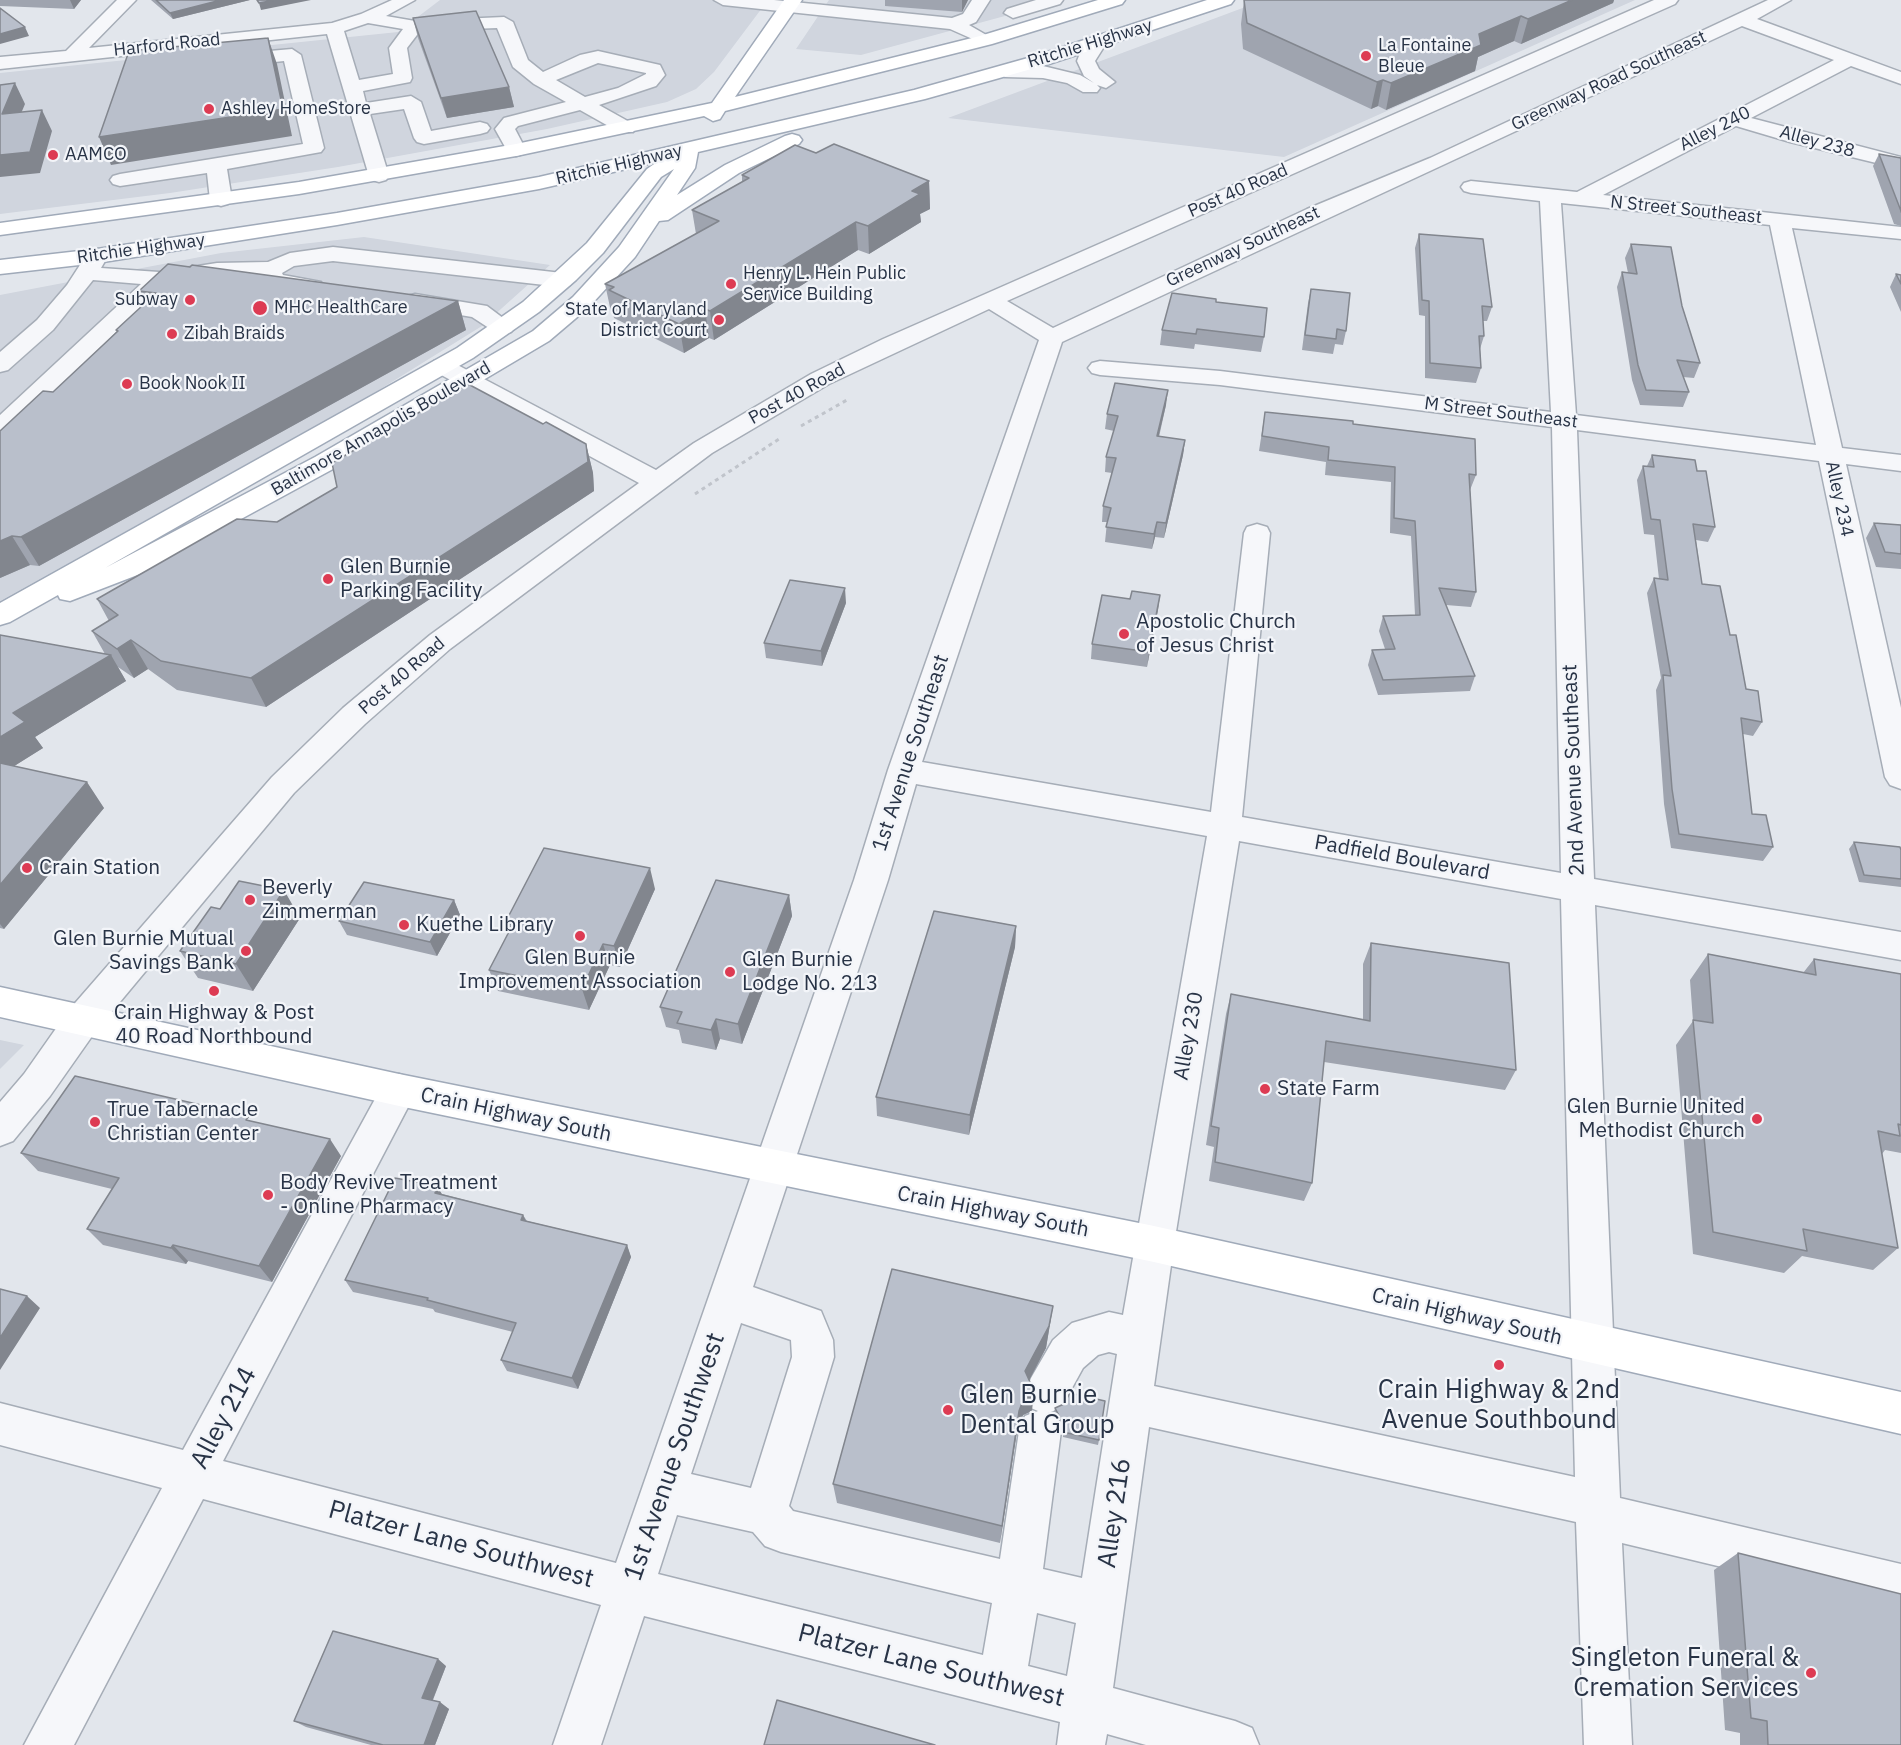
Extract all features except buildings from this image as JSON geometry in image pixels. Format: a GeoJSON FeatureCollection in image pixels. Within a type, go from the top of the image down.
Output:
{"type":"FeatureCollection","features":[{"type":"Feature","properties":{"kind":"main road","name":"Ritchie Highway"},"geometry":{"type":"LineString","coordinates":[[0,267],[91,265],[539,183],[876,105],[1005,70],[1225,0]]}},
{"type":"Feature","properties":{"kind":"main road","name":"Ritchie Highway"},"geometry":{"type":"LineString","coordinates":[[0,229],[221,200],[379,176],[626,128],[960,48],[1075,14],[1108,1]]}},
{"type":"Feature","properties":{"kind":"main road","name":"Baltimore Annapolis Boulevard"},"geometry":{"type":"LineString","coordinates":[[0,615],[442,366],[531,307],[562,280],[612,229],[629,201],[654,173],[689,149],[719,107],[768,65],[791,3]]}},
{"type":"Feature","properties":{"kind":"main road"},"geometry":{"type":"LineString","coordinates":[[768,65],[805,76],[960,48]]}},
{"type":"Feature","properties":{"kind":"main road"},"geometry":{"type":"LineString","coordinates":[[649,223],[760,154],[876,105]]}},
{"type":"Feature","properties":{"kind":"main road","name":"Baltimore Annapolis Boulevard"},"geometry":{"type":"LineString","coordinates":[[0,621],[130,568],[470,379],[534,340],[562,319],[599,284],[649,223],[685,168],[689,149]]}},
{"type":"Feature","properties":{"kind":"main road"},"geometry":{"type":"LineString","coordinates":[[539,183],[600,192],[614,202],[612,229]]}},
{"type":"Feature","properties":{"kind":"main road","name":"Crain Highway South"},"geometry":{"type":"LineString","coordinates":[[0,1002],[399,1090],[1154,1245],[1901,1413]]}},
{"type":"Feature","properties":{"kind":"street"},"geometry":{"type":"LineString","coordinates":[[72,55],[127,0]]}},
{"type":"Feature","properties":{"kind":"street","name":"Harford Road"},"geometry":{"type":"LineString","coordinates":[[0,63],[334,28],[367,18],[406,0]]}},
{"type":"Feature","properties":{"kind":"street"},"geometry":{"type":"LineString","coordinates":[[723,0],[852,6],[954,24],[986,40]]}},
{"type":"Feature","properties":{"kind":"street"},"geometry":{"type":"LineString","coordinates":[[954,24],[970,18],[981,0]]}},
{"type":"Feature","properties":{"kind":"street","name":"Post 40 Road"},"geometry":{"type":"LineString","coordinates":[[0,1130],[37,1085],[82,1021],[283,785],[354,716],[440,642],[656,481],[750,419],[820,379],[990,300],[1669,0]]}},
{"type":"Feature","properties":{"kind":"street","name":"Greenway Road Southeast"},"geometry":{"type":"LineString","coordinates":[[1437,162],[1782,0]]}},
{"type":"Feature","properties":{"kind":"street"},"geometry":{"type":"LineString","coordinates":[[1013,6],[1052,1],[1075,14]]}},
{"type":"Feature","properties":{"kind":"street"},"geometry":{"type":"LineString","coordinates":[[1013,6],[1032,27]]}},
{"type":"Feature","properties":{"kind":"street"},"geometry":{"type":"LineString","coordinates":[[367,18],[415,26],[504,22],[520,63],[541,80],[626,128]]}},
{"type":"Feature","properties":{"kind":"street"},"geometry":{"type":"LineString","coordinates":[[1741,19],[1901,78]]}},
{"type":"Feature","properties":{"kind":"street"},"geometry":{"type":"LineString","coordinates":[[351,87],[403,78],[398,48],[415,26]]}},
{"type":"Feature","properties":{"kind":"street"},"geometry":{"type":"LineString","coordinates":[[334,28],[379,176]]}},
{"type":"Feature","properties":{"kind":"street"},"geometry":{"type":"LineString","coordinates":[[1005,70],[1043,72],[1098,85],[1086,61],[1089,52],[1098,42]]}},
{"type":"Feature","properties":{"kind":"street"},"geometry":{"type":"LineString","coordinates":[[163,67],[167,45]]}},
{"type":"Feature","properties":{"kind":"street"},"geometry":{"type":"LineString","coordinates":[[120,180],[314,148],[292,55],[234,61]]}},
{"type":"Feature","properties":{"kind":"street"},"geometry":{"type":"LineString","coordinates":[[516,150],[505,129],[511,122],[584,105],[625,92],[650,82],[656,75],[653,69],[598,57],[587,59],[541,80]]}},
{"type":"Feature","properties":{"kind":"street","name":"Alley 240"},"geometry":{"type":"LineString","coordinates":[[1581,198],[1850,59]]}},
{"type":"Feature","properties":{"kind":"street"},"geometry":{"type":"LineString","coordinates":[[309,128],[411,102],[424,138],[480,128]]}},
{"type":"Feature","properties":{"kind":"street","name":"Alley 238"},"geometry":{"type":"LineString","coordinates":[[1734,119],[1901,163]]}},
{"type":"Feature","properties":{"kind":"street","name":"Greenway Southeast"},"geometry":{"type":"LineString","coordinates":[[1052,338],[1090,318],[1315,214],[1437,162]]}},
{"type":"Feature","properties":{"kind":"street"},"geometry":{"type":"LineString","coordinates":[[216,165],[221,200]]}},
{"type":"Feature","properties":{"kind":"street","name":"N Street Southeast"},"geometry":{"type":"LineString","coordinates":[[1471,187],[1901,232]]}},
{"type":"Feature","properties":{"kind":"street","name":"2nd Avenue Southeast"},"geometry":{"type":"LineString","coordinates":[[1550,195],[1564,421],[1591,1345],[1608,1745]]}},
{"type":"Feature","properties":{"kind":"street","name":"Alley 234"},"geometry":{"type":"LineString","coordinates":[[1780,220],[1901,777]]}},
{"type":"Feature","properties":{"kind":"street"},"geometry":{"type":"LineString","coordinates":[[0,365],[45,326],[91,265],[159,279],[217,270],[274,268],[290,260],[345,254],[562,280]]}},
{"type":"Feature","properties":{"kind":"street"},"geometry":{"type":"LineString","coordinates":[[274,268],[271,272],[273,280],[283,284],[339,291]]}},
{"type":"Feature","properties":{"kind":"street"},"geometry":{"type":"LineString","coordinates":[[462,307],[504,273]]}},
{"type":"Feature","properties":{"kind":"street"},"geometry":{"type":"LineString","coordinates":[[0,425],[15,417],[159,279]]}},
{"type":"Feature","properties":{"kind":"street"},"geometry":{"type":"LineString","coordinates":[[395,298],[479,311],[503,327]]}},
{"type":"Feature","properties":{"kind":"street"},"geometry":{"type":"LineString","coordinates":[[990,300],[1052,338]]}},
{"type":"Feature","properties":{"kind":"street","name":"1st Avenue Southeast"},"geometry":{"type":"LineString","coordinates":[[773,1168],[871,880],[904,770],[1052,338]]}},
{"type":"Feature","properties":{"kind":"street"},"geometry":{"type":"LineString","coordinates":[[442,366],[470,379],[656,481]]}},
{"type":"Feature","properties":{"kind":"street","name":"M Street Southeast"},"geometry":{"type":"LineString","coordinates":[[1100,368],[1220,378],[1901,463]]}},
{"type":"Feature","properties":{"kind":"street","name":"Alley 230"},"geometry":{"type":"LineString","coordinates":[[1154,1245],[1225,827],[1257,533]]}},
{"type":"Feature","properties":{"kind":"street","name":"Padfield Boulevard"},"geometry":{"type":"LineString","coordinates":[[904,770],[1901,946]]}},
{"type":"Feature","properties":{"kind":"street","name":"Alley 214"},"geometry":{"type":"LineString","coordinates":[[48,1745],[399,1090]]}},
{"type":"Feature","properties":{"kind":"street","name":"1st Avenue Southwest"},"geometry":{"type":"LineString","coordinates":[[577,1745],[773,1168]]}},
{"type":"Feature","properties":{"kind":"street","name":"Alley 216"},"geometry":{"type":"LineString","coordinates":[[1084,1725],[1154,1245]]}},
{"type":"Feature","properties":{"kind":"street"},"geometry":{"type":"LineString","coordinates":[[729,1299],[806,1326],[812,1340],[813,1357],[765,1513]]}},
{"type":"Feature","properties":{"kind":"street"},"geometry":{"type":"LineString","coordinates":[[1002,1683],[1033,1495],[1068,1353],[1087,1337],[1109,1332],[1140,1338]]}},
{"type":"Feature","properties":{"kind":"street"},"geometry":{"type":"LineString","coordinates":[[1131,1402],[1599,1510],[1901,1587]]}},
{"type":"Feature","properties":{"kind":"street","name":"Platzer Lane Southwest"},"geometry":{"type":"LineString","coordinates":[[0,1424],[194,1473],[630,1590],[1002,1683],[1084,1725],[1235,1745]]}},
{"type":"Feature","properties":{"kind":"street"},"geometry":{"type":"LineString","coordinates":[[664,1490],[765,1513],[781,1530],[1102,1606]]}},
{"type":"Feature","properties":{"kind":"path"},"geometry":{"type":"LineString","coordinates":[[792,432],[848,400]]}},
{"type":"Feature","properties":{"kind":"path"},"geometry":{"type":"LineString","coordinates":[[687,499],[782,437]]}},
{"type":"Feature","properties":{"kind":"shaded area"},"geometry":{"type":"Polygon","coordinates":[[[440,0],[768,0],[714,72],[696,89],[667,102],[547,129],[338,167],[170,193],[0,214],[0,73],[398,32],[440,0]]]}},
{"type":"Feature","properties":{"kind":"shaded area"},"geometry":{"type":"Polygon","coordinates":[[[829,0],[1064,0],[861,55],[796,49],[829,0]]]}},
{"type":"Feature","properties":{"kind":"shaded area"},"geometry":{"type":"Polygon","coordinates":[[[1264,0],[1635,0],[1284,157],[948,118],[1264,0]]]}},
{"type":"Feature","properties":{"kind":"shaded area"},"geometry":{"type":"Polygon","coordinates":[[[364,237],[550,265],[482,326],[366,398],[0,601],[0,295],[221,253],[364,237]]]}},
{"type":"Feature","properties":{"kind":"shaded area"},"geometry":{"type":"Polygon","coordinates":[[[0,1040],[24,1045],[0,1069],[0,1040]]]}},
{"type":"Feature","properties":{"kind":"place","name":"La Fontaine Bleue"},"geometry":{"type":"Point","coordinates":[1366,56]}},
{"type":"Feature","properties":{"kind":"place","name":"Ashley HomeStore"},"geometry":{"type":"Point","coordinates":[209,109]}},
{"type":"Feature","properties":{"kind":"place","name":"AAMCO"},"geometry":{"type":"Point","coordinates":[53,155]}},
{"type":"Feature","properties":{"kind":"place","name":"Henry L. Hein Public Service Building"},"geometry":{"type":"Point","coordinates":[731,284]}},
{"type":"Feature","properties":{"kind":"place","name":"Subway"},"geometry":{"type":"Point","coordinates":[190,300]}},
{"type":"Feature","properties":{"kind":"place","name":"MHC HealthCare"},"geometry":{"type":"Point","coordinates":[260,308]}},
{"type":"Feature","properties":{"kind":"place","name":"State of Maryland District Court"},"geometry":{"type":"Point","coordinates":[719,320]}},
{"type":"Feature","properties":{"kind":"place","name":"Zibah Braids"},"geometry":{"type":"Point","coordinates":[172,334]}},
{"type":"Feature","properties":{"kind":"place","name":"Book Nook II"},"geometry":{"type":"Point","coordinates":[127,384]}},
{"type":"Feature","properties":{"kind":"place","name":"Glen Burnie Parking Facility"},"geometry":{"type":"Point","coordinates":[328,579]}},
{"type":"Feature","properties":{"kind":"place","name":"Apostolic Church of Jesus Christ"},"geometry":{"type":"Point","coordinates":[1124,634]}},
{"type":"Feature","properties":{"kind":"place","name":"Crain Station"},"geometry":{"type":"Point","coordinates":[27,868]}},
{"type":"Feature","properties":{"kind":"place","name":"Beverly Zimmerman"},"geometry":{"type":"Point","coordinates":[250,900]}},
{"type":"Feature","properties":{"kind":"place","name":"Kuethe Library"},"geometry":{"type":"Point","coordinates":[404,925]}},
{"type":"Feature","properties":{"kind":"place","name":"Glen Burnie Improvement Association"},"geometry":{"type":"Point","coordinates":[580,936]}},
{"type":"Feature","properties":{"kind":"place","name":"Glen Burnie Mutual Savings Bank"},"geometry":{"type":"Point","coordinates":[246,951]}},
{"type":"Feature","properties":{"kind":"place","name":"Glen Burnie Lodge No. 213"},"geometry":{"type":"Point","coordinates":[730,972]}},
{"type":"Feature","properties":{"kind":"place","name":"Crain Highway & Post 40 Road Northbound"},"geometry":{"type":"Point","coordinates":[214,991]}},
{"type":"Feature","properties":{"kind":"place","name":"State Farm"},"geometry":{"type":"Point","coordinates":[1265,1089]}},
{"type":"Feature","properties":{"kind":"place","name":"Glen Burnie United Methodist Church"},"geometry":{"type":"Point","coordinates":[1757,1119]}},
{"type":"Feature","properties":{"kind":"place","name":"True Tabernacle Christian Center"},"geometry":{"type":"Point","coordinates":[95,1122]}},
{"type":"Feature","properties":{"kind":"place","name":"Body Revive Treatment - Online Pharmacy"},"geometry":{"type":"Point","coordinates":[268,1195]}},
{"type":"Feature","properties":{"kind":"place","name":"Crain Highway & 2nd Avenue Southbound"},"geometry":{"type":"Point","coordinates":[1499,1365]}},
{"type":"Feature","properties":{"kind":"place","name":"Glen Burnie Dental Group"},"geometry":{"type":"Point","coordinates":[948,1410]}},
{"type":"Feature","properties":{"kind":"place","name":"Singleton Funeral & Cremation Services"},"geometry":{"type":"Point","coordinates":[1811,1673]}}]}
